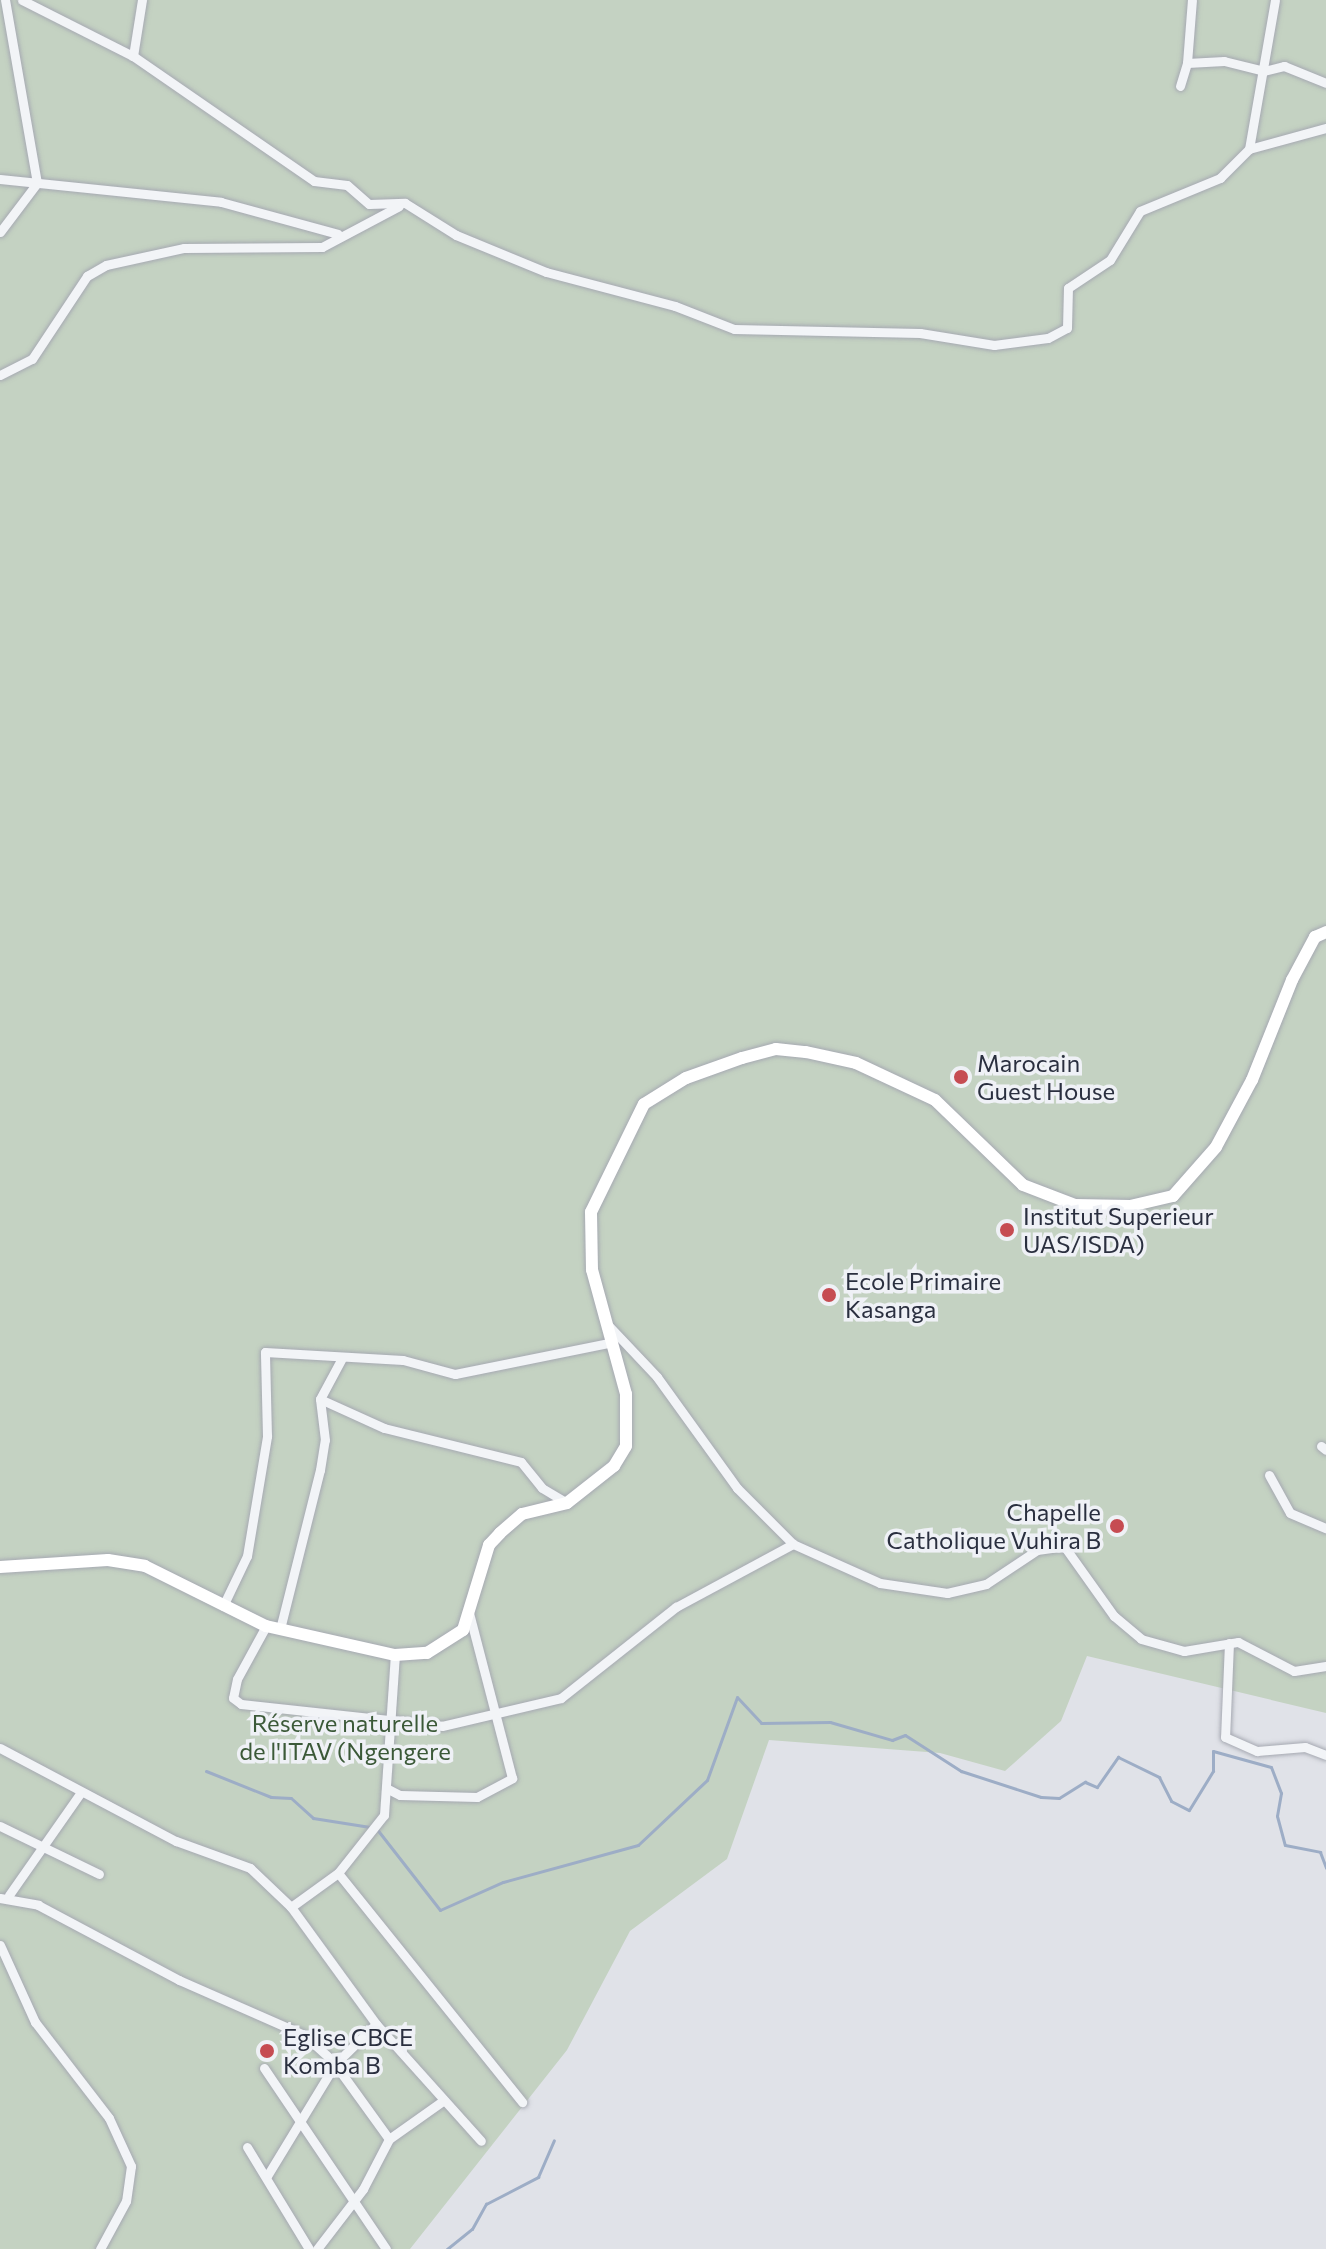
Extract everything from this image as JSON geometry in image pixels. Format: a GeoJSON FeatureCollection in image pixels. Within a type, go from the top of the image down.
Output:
{"type":"FeatureCollection","features":[{"type":"Feature","properties":{"kind":"street"},"geometry":{"type":"LineString","coordinates":[[0,232],[37,183],[5,0]]}},
{"type":"Feature","properties":{"kind":"street"},"geometry":{"type":"LineString","coordinates":[[22,0],[133,56],[314,181],[347,185],[369,204],[405,203],[456,235],[546,272],[675,306],[734,329],[920,333],[1010,345],[1067,328],[1068,288],[1110,260],[1140,211],[1220,178],[1249,149],[1326,128]]}},
{"type":"Feature","properties":{"kind":"street"},"geometry":{"type":"LineString","coordinates":[[133,56],[142,0]]}},
{"type":"Feature","properties":{"kind":"street"},"geometry":{"type":"LineString","coordinates":[[1180,86],[1187,63],[1192,0]]}},
{"type":"Feature","properties":{"kind":"street"},"geometry":{"type":"LineString","coordinates":[[1249,149],[1275,0]]}},
{"type":"Feature","properties":{"kind":"street"},"geometry":{"type":"LineString","coordinates":[[1187,63],[1224,61],[1264,71],[1284,66],[1326,83]]}},
{"type":"Feature","properties":{"kind":"street"},"geometry":{"type":"LineString","coordinates":[[0,179],[221,202],[338,234]]}},
{"type":"Feature","properties":{"kind":"street"},"geometry":{"type":"LineString","coordinates":[[0,375],[32,359],[87,276],[106,265],[184,248],[322,247],[338,234],[405,203]]}},
{"type":"Feature","properties":{"kind":"street"},"geometry":{"type":"LineString","coordinates":[[0,1567],[108,1560],[145,1566],[266,1626],[395,1655],[427,1653],[463,1630],[489,1545],[500,1533],[522,1514],[567,1503],[614,1466],[626,1446],[626,1394],[592,1270],[595,1193],[636,1113],[686,1078],[776,1049],[856,1063],[935,1100],[1023,1185],[1075,1205],[1130,1206],[1173,1196],[1216,1147],[1252,1080],[1292,980],[1315,937],[1326,932]]}},
{"type":"Feature","properties":{"kind":"street"},"geometry":{"type":"LineString","coordinates":[[608,1324],[657,1377],[737,1488],[793,1544],[880,1583],[947,1593],[986,1584],[1037,1550],[1064,1546],[1114,1616],[1141,1639],[1184,1651],[1229,1643],[1294,1671],[1326,1666]]}},
{"type":"Feature","properties":{"kind":"street"},"geometry":{"type":"LineString","coordinates":[[223,1606],[247,1556],[267,1436],[265,1352],[403,1360],[455,1374],[613,1342]]}},
{"type":"Feature","properties":{"kind":"street"},"geometry":{"type":"LineString","coordinates":[[280,1629],[320,1470],[325,1440],[320,1399],[342,1358]]}},
{"type":"Feature","properties":{"kind":"street"},"geometry":{"type":"LineString","coordinates":[[320,1399],[384,1428],[521,1462],[542,1488],[567,1503]]}},
{"type":"Feature","properties":{"kind":"street"},"geometry":{"type":"LineString","coordinates":[[1269,1475],[1290,1513],[1326,1528]]}},
{"type":"Feature","properties":{"kind":"street"},"geometry":{"type":"LineString","coordinates":[[266,1626],[237,1679],[236,1701],[425,1729],[534,1708],[587,1682],[676,1607],[793,1544]]}},
{"type":"Feature","properties":{"kind":"street"},"geometry":{"type":"LineString","coordinates":[[388,1789],[400,1795],[477,1797],[495,1790],[512,1778],[493,1717],[468,1610]]}},
{"type":"Feature","properties":{"kind":"street"},"geometry":{"type":"LineString","coordinates":[[1229,1643],[1225,1737],[1257,1751],[1305,1747],[1326,1755]]}},
{"type":"Feature","properties":{"kind":"street"},"geometry":{"type":"LineString","coordinates":[[291,1907],[338,1873],[376,1828],[388,1789],[395,1655]]}},
{"type":"Feature","properties":{"kind":"street"},"geometry":{"type":"LineString","coordinates":[[0,1748],[176,1841],[250,1868],[291,1907],[376,2024],[481,2141]]}},
{"type":"Feature","properties":{"kind":"street"},"geometry":{"type":"LineString","coordinates":[[81,1792],[4,1896],[304,2035],[335,2064],[389,2139]]}},
{"type":"Feature","properties":{"kind":"street"},"geometry":{"type":"LineString","coordinates":[[0,1826],[40,1849],[99,1874]]}},
{"type":"Feature","properties":{"kind":"street"},"geometry":{"type":"LineString","coordinates":[[338,1873],[522,2102]]}},
{"type":"Feature","properties":{"kind":"street"},"geometry":{"type":"LineString","coordinates":[[0,1945],[35,2022],[109,2118],[131,2166],[126,2201],[100,2249]]}},
{"type":"Feature","properties":{"kind":"street"},"geometry":{"type":"LineString","coordinates":[[267,2176],[304,2122],[335,2064],[376,2024]]}},
{"type":"Feature","properties":{"kind":"street"},"geometry":{"type":"LineString","coordinates":[[264,2068],[304,2122],[386,2249]]}},
{"type":"Feature","properties":{"kind":"street"},"geometry":{"type":"LineString","coordinates":[[317,2249],[389,2139],[444,2100]]}},
{"type":"Feature","properties":{"kind":"street"},"geometry":{"type":"LineString","coordinates":[[247,2147],[309,2249]]}},
{"type":"Feature","properties":{"kind":"green space","name":"Réserve naturelle de l'ITAV (Ngengere"},"geometry":{"type":"Polygon","coordinates":[[[0,0],[1326,0],[1326,1713],[1087,1656],[1061,1721],[1005,1771],[940,1753],[769,1740],[727,1859],[630,1931],[567,2050],[410,2249],[0,2249],[0,0]]]}},
{"type":"Feature","properties":{"kind":"waterway"},"geometry":{"type":"LineString","coordinates":[[737,1697],[761,1723],[830,1722],[892,1740],[905,1735],[961,1771],[1041,1797],[1059,1798],[1085,1782],[1097,1787],[1118,1757],[1159,1777],[1171,1801],[1189,1810],[1213,1771],[1213,1751],[1271,1767],[1281,1793],[1277,1816],[1285,1845],[1320,1852],[1326,1868]]}},
{"type":"Feature","properties":{"kind":"waterway"},"geometry":{"type":"LineString","coordinates":[[206,1771],[271,1797],[291,1798],[313,1818],[376,1828],[440,1910],[503,1882],[638,1845],[707,1780],[737,1697]]}},
{"type":"Feature","properties":{"kind":"waterway"},"geometry":{"type":"LineString","coordinates":[[447,2249],[472,2229],[486,2204],[538,2177],[554,2140]]}},
{"type":"Feature","properties":{"kind":"place","name":"Marocain Guest House"},"geometry":{"type":"Point","coordinates":[961,1077]}},
{"type":"Feature","properties":{"kind":"place","name":"Institut Superieur UAS/ISDA)"},"geometry":{"type":"Point","coordinates":[1007,1230]}},
{"type":"Feature","properties":{"kind":"place","name":"Ecole Primaire Kasanga"},"geometry":{"type":"Point","coordinates":[829,1295]}},
{"type":"Feature","properties":{"kind":"place","name":"Chapelle Catholique Vuhira B"},"geometry":{"type":"Point","coordinates":[1117,1526]}},
{"type":"Feature","properties":{"kind":"place","name":"Eglise CBCE Komba B"},"geometry":{"type":"Point","coordinates":[267,2051]}}]}
